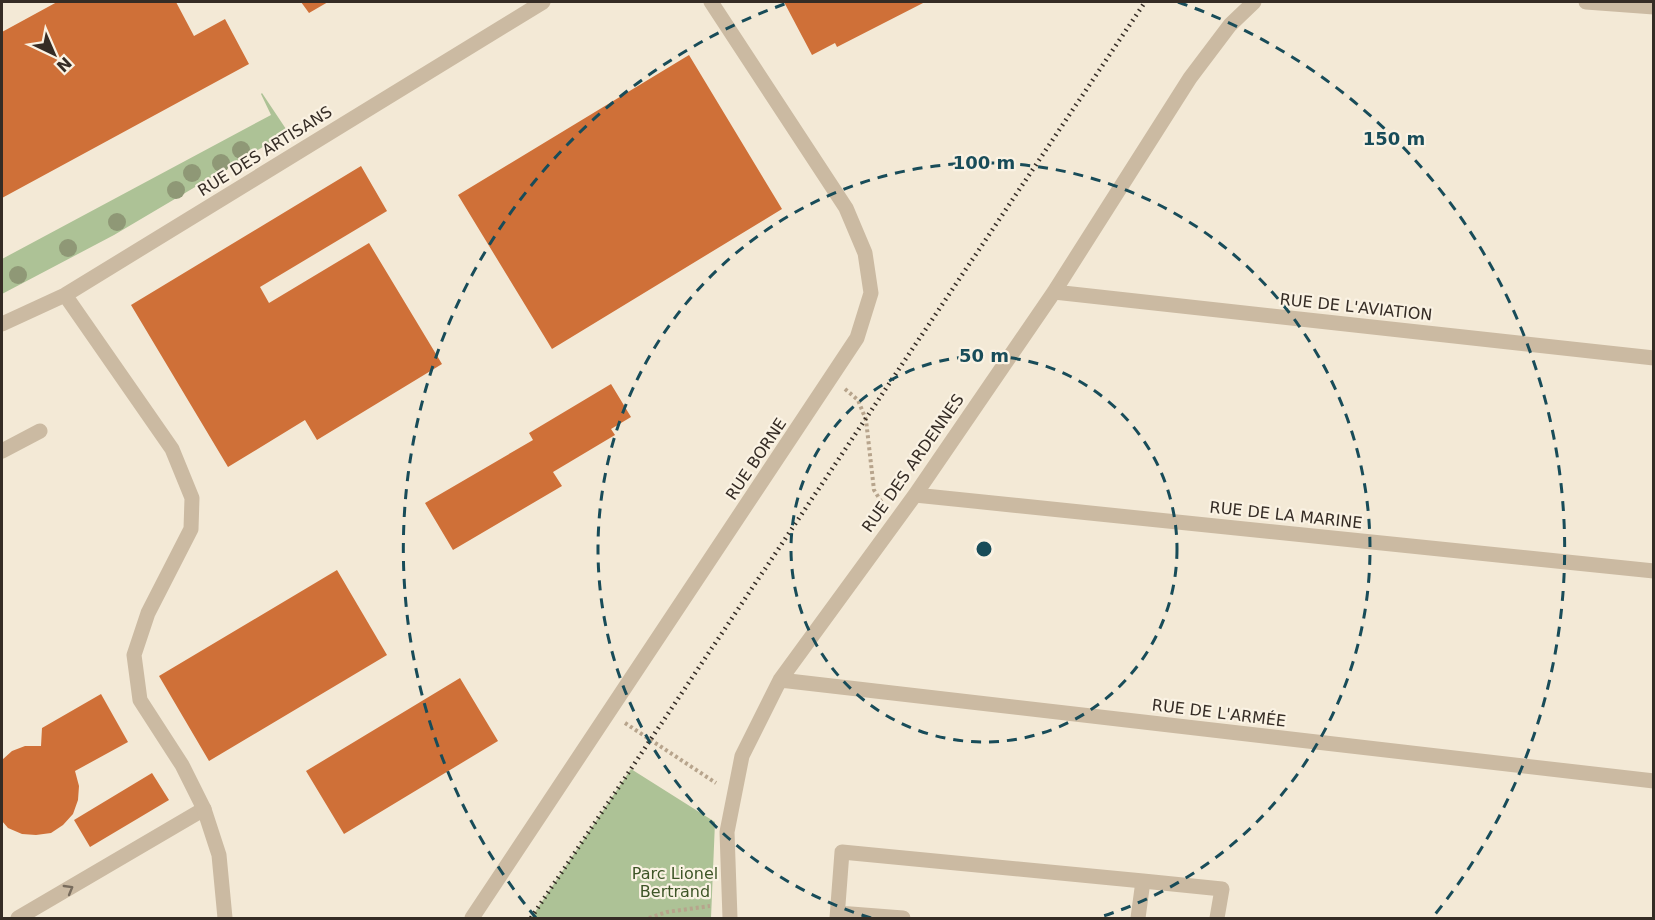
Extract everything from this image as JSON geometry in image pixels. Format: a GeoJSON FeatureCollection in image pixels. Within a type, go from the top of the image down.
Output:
{"type":"FeatureCollection","features":[{"type":"Feature","properties":{"kind":"street","name":"RUE DES ARTISANS"},"geometry":{"type":"LineString","coordinates":[[2,324],[65,295],[543,2]]}},
{"type":"Feature","properties":{"kind":"street","name":"RUE BORNE"},"geometry":{"type":"LineString","coordinates":[[472,918],[857,338],[871,293],[865,253],[846,208],[711,2]]}},
{"type":"Feature","properties":{"kind":"street","name":"RUE DES ARDENNES"},"geometry":{"type":"LineString","coordinates":[[730,918],[727,832],[742,756],[780,680],[915,495],[1054,292],[1190,78],[1230,25],[1254,2]]}},
{"type":"Feature","properties":{"kind":"street"},"geometry":{"type":"LineString","coordinates":[[1586,2],[1653,7]]}},
{"type":"Feature","properties":{"kind":"street","name":"RUE DE L'AVIATION"},"geometry":{"type":"LineString","coordinates":[[1054,292],[1653,357]]}},
{"type":"Feature","properties":{"kind":"street"},"geometry":{"type":"LineString","coordinates":[[65,295],[172,449],[192,498],[191,529],[148,613],[134,654],[140,700],[182,765],[204,809],[219,855],[225,918]]}},
{"type":"Feature","properties":{"kind":"street"},"geometry":{"type":"LineString","coordinates":[[2,451],[40,431]]}},
{"type":"Feature","properties":{"kind":"street","name":"RUE DE LA MARINE"},"geometry":{"type":"LineString","coordinates":[[915,495],[1653,572]]}},
{"type":"Feature","properties":{"kind":"street","name":"RUE DE L'ARMÉE"},"geometry":{"type":"LineString","coordinates":[[780,680],[1653,781]]}},
{"type":"Feature","properties":{"kind":"street"},"geometry":{"type":"LineString","coordinates":[[18,918],[204,809]]}},
{"type":"Feature","properties":{"kind":"street"},"geometry":{"type":"LineString","coordinates":[[903,918],[837,916],[842,852],[1222,889],[1217,918]]}},
{"type":"Feature","properties":{"kind":"street"},"geometry":{"type":"LineString","coordinates":[[1138,918],[1143,881]]}},
{"type":"Feature","properties":{"kind":"path"},"geometry":{"type":"LineString","coordinates":[[831,377],[858,400],[866,420],[874,490],[895,521]]}},
{"type":"Feature","properties":{"kind":"path"},"geometry":{"type":"LineString","coordinates":[[609,712],[735,795]]}},
{"type":"Feature","properties":{"kind":"path"},"geometry":{"type":"LineString","coordinates":[[649,918],[667,912],[699,909],[728,901]]}},
{"type":"Feature","properties":{"kind":"green space"},"geometry":{"type":"Polygon","coordinates":[[[262,93],[288,132],[114,235],[2,294],[2,259],[271,115],[262,93]]]}},
{"type":"Feature","properties":{"kind":"green space","name":"Parc Lionel Bertrand"},"geometry":{"type":"Polygon","coordinates":[[[631,769],[715,822],[711,918],[531,918],[631,769]]]}},
{"type":"Feature","properties":{"kind":"building"},"geometry":{"type":"Polygon","coordinates":[[[57,2],[176,2],[194,36],[225,19],[249,64],[2,198],[2,32],[57,2]]]}},
{"type":"Feature","properties":{"kind":"building"},"geometry":{"type":"Polygon","coordinates":[[[301,2],[328,2],[309,13],[301,2]]]}},
{"type":"Feature","properties":{"kind":"building"},"geometry":{"type":"Polygon","coordinates":[[[784,2],[925,2],[837,47],[835,43],[812,55],[784,2]]]}},
{"type":"Feature","properties":{"kind":"building"},"geometry":{"type":"Polygon","coordinates":[[[689,55],[782,209],[552,349],[458,195],[689,55]]]}},
{"type":"Feature","properties":{"kind":"building"},"geometry":{"type":"Polygon","coordinates":[[[361,166],[387,211],[260,287],[269,303],[369,243],[442,364],[317,440],[305,420],[228,467],[131,305],[361,166]]]}},
{"type":"Feature","properties":{"kind":"building"},"geometry":{"type":"Polygon","coordinates":[[[611,384],[631,417],[611,429],[615,435],[553,472],[562,486],[453,550],[425,503],[533,440],[529,433],[611,384]]]}},
{"type":"Feature","properties":{"kind":"building"},"geometry":{"type":"Polygon","coordinates":[[[337,570],[387,655],[209,761],[159,676],[337,570]]]}},
{"type":"Feature","properties":{"kind":"building"},"geometry":{"type":"Polygon","coordinates":[[[460,678],[498,741],[344,834],[306,771],[460,678]]]}},
{"type":"Feature","properties":{"kind":"building"},"geometry":{"type":"Polygon","coordinates":[[[101,694],[128,742],[75,771],[79,786],[78,800],[73,814],[63,825],[51,833],[36,835],[22,834],[8,828],[2,821],[2,760],[12,751],[25,746],[41,746],[42,728],[101,694]]]}},
{"type":"Feature","properties":{"kind":"building"},"geometry":{"type":"Polygon","coordinates":[[[152,773],[169,800],[90,847],[74,820],[152,773]]]}},
{"type":"Feature","properties":{"kind":"railway"},"geometry":{"type":"LineString","coordinates":[[531,918],[1145,2]]}}]}
